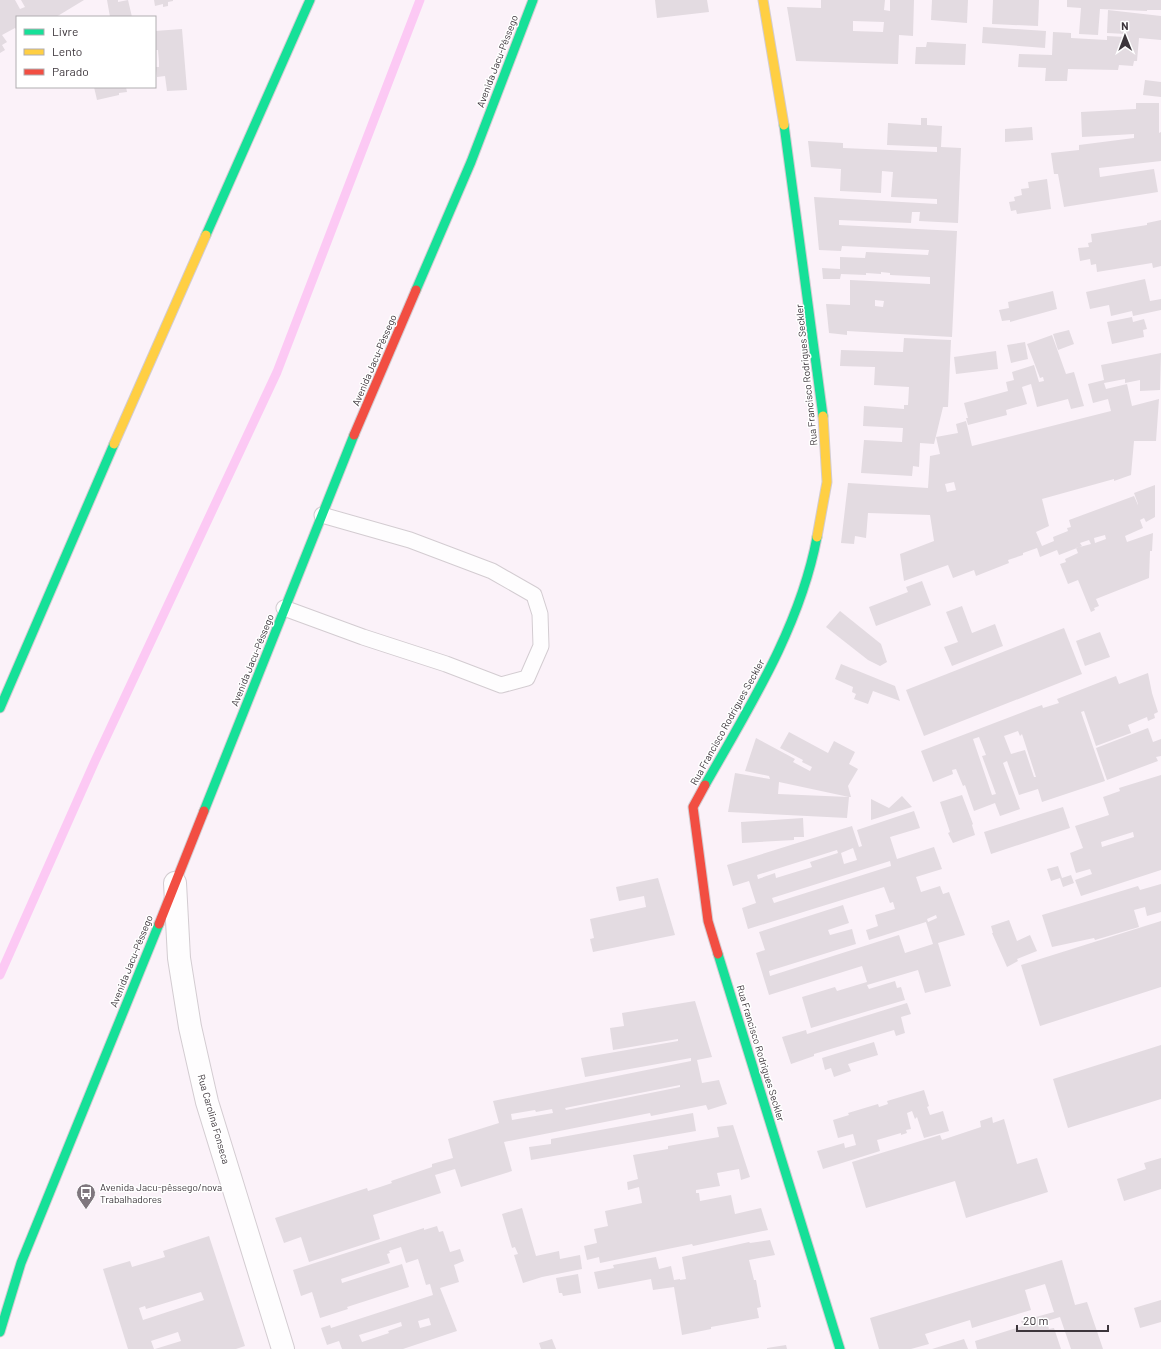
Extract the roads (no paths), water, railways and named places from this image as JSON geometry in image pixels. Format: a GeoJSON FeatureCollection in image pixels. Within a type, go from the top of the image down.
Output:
{"type":"FeatureCollection","features":[{"type":"Feature","properties":{"kind":"main road"},"geometry":{"type":"LineString","coordinates":[[0,708],[107,459],[310,0]]}},
{"type":"Feature","properties":{"kind":"main road","name":"Avenida Jacu-Pêssego"},"geometry":{"type":"LineString","coordinates":[[0,1332],[21,1263],[175,883],[351,441],[471,162],[533,0]]}},
{"type":"Feature","properties":{"kind":"main road","name":"Rua Francisco Rodrigues Seckler"},"geometry":{"type":"LineString","coordinates":[[763,0],[784,122],[813,334],[824,422],[827,482],[813,558],[798,607],[765,680],[693,807],[708,921],[840,1349]]}},
{"type":"Feature","properties":{"kind":"street","name":"Rua Carolina Fonseca"},"geometry":{"type":"LineString","coordinates":[[175,883],[179,958],[190,1027],[207,1102],[283,1349]]}},
{"type":"Feature","properties":{"kind":"lane"},"geometry":{"type":"LineString","coordinates":[[284,608],[362,637],[446,664],[501,685],[527,678],[541,646],[540,614],[534,595],[492,571],[410,540],[322,515]]}},
{"type":"Feature","properties":{"kind":"waterway"},"geometry":{"type":"LineString","coordinates":[[0,975],[95,761],[277,372],[420,0]]}},
{"type":"Feature","properties":{"kind":"place","name":"Avenida Jacu-pêssego/nova Trabalhadores"},"geometry":{"type":"Point","coordinates":[86,1210]}}]}
